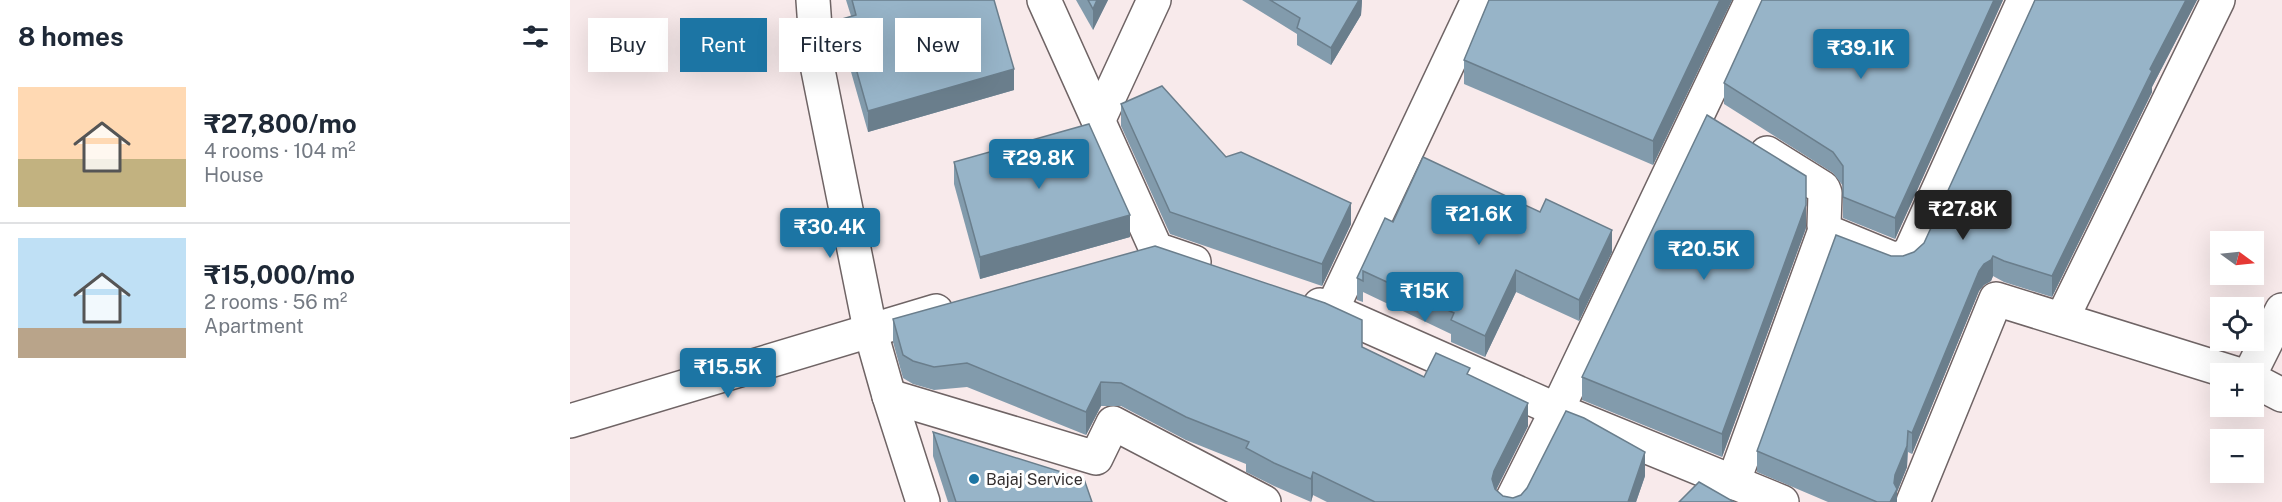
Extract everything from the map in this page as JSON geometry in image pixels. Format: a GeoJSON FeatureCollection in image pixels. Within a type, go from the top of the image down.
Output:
{"type":"FeatureCollection","features":[{"type":"Feature","properties":{"kind":"street"},"geometry":{"type":"LineString","coordinates":[[813,0],[818,70],[870,329],[923,502]]}},
{"type":"Feature","properties":{"kind":"street"},"geometry":{"type":"LineString","coordinates":[[1044,0],[1156,249]]}},
{"type":"Feature","properties":{"kind":"street"},"geometry":{"type":"LineString","coordinates":[[1099,119],[1154,0]]}},
{"type":"Feature","properties":{"kind":"street"},"geometry":{"type":"LineString","coordinates":[[1332,309],[1478,0]]}},
{"type":"Feature","properties":{"kind":"street"},"geometry":{"type":"LineString","coordinates":[[1511,502],[1752,0]]}},
{"type":"Feature","properties":{"kind":"street"},"geometry":{"type":"LineString","coordinates":[[1825,230],[1891,258],[1902,258],[1911,250],[2024,0]]}},
{"type":"Feature","properties":{"kind":"street"},"geometry":{"type":"LineString","coordinates":[[2062,320],[2218,0]]}},
{"type":"Feature","properties":{"kind":"street"},"geometry":{"type":"LineString","coordinates":[[1700,111],[1823,188],[1825,193],[1825,230],[1733,483]]}},
{"type":"Feature","properties":{"kind":"street"},"geometry":{"type":"LineString","coordinates":[[1122,259],[1156,249],[1222,272]]}},
{"type":"Feature","properties":{"kind":"street"},"geometry":{"type":"LineString","coordinates":[[1288,294],[1332,309],[1557,410],[1782,502]]}},
{"type":"Feature","properties":{"kind":"street"},"geometry":{"type":"LineString","coordinates":[[1913,502],[1996,299],[2210,366]]}},
{"type":"Feature","properties":{"kind":"street"},"geometry":{"type":"LineString","coordinates":[[570,421],[962,303]]}},
{"type":"Feature","properties":{"kind":"street"},"geometry":{"type":"LineString","coordinates":[[2256,363],[2282,310]]}},
{"type":"Feature","properties":{"kind":"street"},"geometry":{"type":"LineString","coordinates":[[2264,386],[2282,395]]}},
{"type":"Feature","properties":{"kind":"street"},"geometry":{"type":"LineString","coordinates":[[889,396],[1096,458],[1113,423],[1264,502]]}},
{"type":"Feature","properties":{"kind":"building"},"geometry":{"type":"Polygon","coordinates":[[[852,0],[994,0],[1014,69],[868,111],[857,72],[883,72],[883,18],[846,18],[856,15],[852,0]]]}},
{"type":"Feature","properties":{"kind":"building"},"geometry":{"type":"Polygon","coordinates":[[[1088,0],[1097,0],[1093,9],[1088,0]]]}},
{"type":"Feature","properties":{"kind":"building"},"geometry":{"type":"Polygon","coordinates":[[[1270,0],[1359,0],[1331,48],[1297,28],[1300,18],[1270,0]]]}},
{"type":"Feature","properties":{"kind":"building"},"geometry":{"type":"Polygon","coordinates":[[[1489,0],[1720,0],[1653,141],[1464,60],[1489,0]]]}},
{"type":"Feature","properties":{"kind":"building"},"geometry":{"type":"Polygon","coordinates":[[[1762,0],[1994,0],[1895,218],[1843,197],[1843,166],[1833,152],[1724,83],[1762,0]]]}},
{"type":"Feature","properties":{"kind":"building"},"geometry":{"type":"Polygon","coordinates":[[[2035,0],[2186,0],[2150,69],[2152,71],[2052,276],[1993,256],[1984,264],[1979,271],[1912,433],[1908,431],[1907,446],[1895,475],[1894,483],[1897,489],[1890,502],[1877,502],[1757,451],[1836,235],[1891,256],[1903,256],[1914,252],[1924,243],[2035,0]]]}},
{"type":"Feature","properties":{"kind":"building"},"geometry":{"type":"Polygon","coordinates":[[[1162,86],[1226,157],[1241,152],[1351,203],[1322,264],[1170,212],[1121,104],[1162,86]]]}},
{"type":"Feature","properties":{"kind":"building"},"geometry":{"type":"Polygon","coordinates":[[[1707,115],[1806,176],[1806,205],[1722,434],[1582,377],[1707,115]]]}},
{"type":"Feature","properties":{"kind":"building"},"geometry":{"type":"Polygon","coordinates":[[[1089,124],[1130,215],[980,257],[954,162],[1089,124]]]}},
{"type":"Feature","properties":{"kind":"building"},"geometry":{"type":"Polygon","coordinates":[[[1423,157],[1540,212],[1546,199],[1612,230],[1579,300],[1516,270],[1485,336],[1451,320],[1454,313],[1363,271],[1363,281],[1357,278],[1385,218],[1393,222],[1423,157]]]}},
{"type":"Feature","properties":{"kind":"building"},"geometry":{"type":"Polygon","coordinates":[[[1155,246],[1325,303],[1362,320],[1362,347],[1424,377],[1436,353],[1470,368],[1467,374],[1528,403],[1494,471],[1492,479],[1495,489],[1503,496],[1513,498],[1521,495],[1527,488],[1566,411],[1584,418],[1645,452],[1628,502],[1375,502],[1313,472],[1311,479],[1274,463],[1246,448],[1249,442],[1186,417],[1121,383],[1101,382],[1086,412],[967,363],[934,367],[913,361],[903,355],[893,319],[1155,246]]]}},
{"type":"Feature","properties":{"kind":"building"},"geometry":{"type":"Polygon","coordinates":[[[933,432],[1084,479],[1092,502],[956,502],[933,432]]]}},
{"type":"Feature","properties":{"kind":"building"},"geometry":{"type":"Polygon","coordinates":[[[1699,482],[1734,502],[1679,502],[1699,482]]]}},
{"type":"Feature","properties":{"kind":"place","name":"Bajaj Service"},"geometry":{"type":"Point","coordinates":[974,479]}}]}
